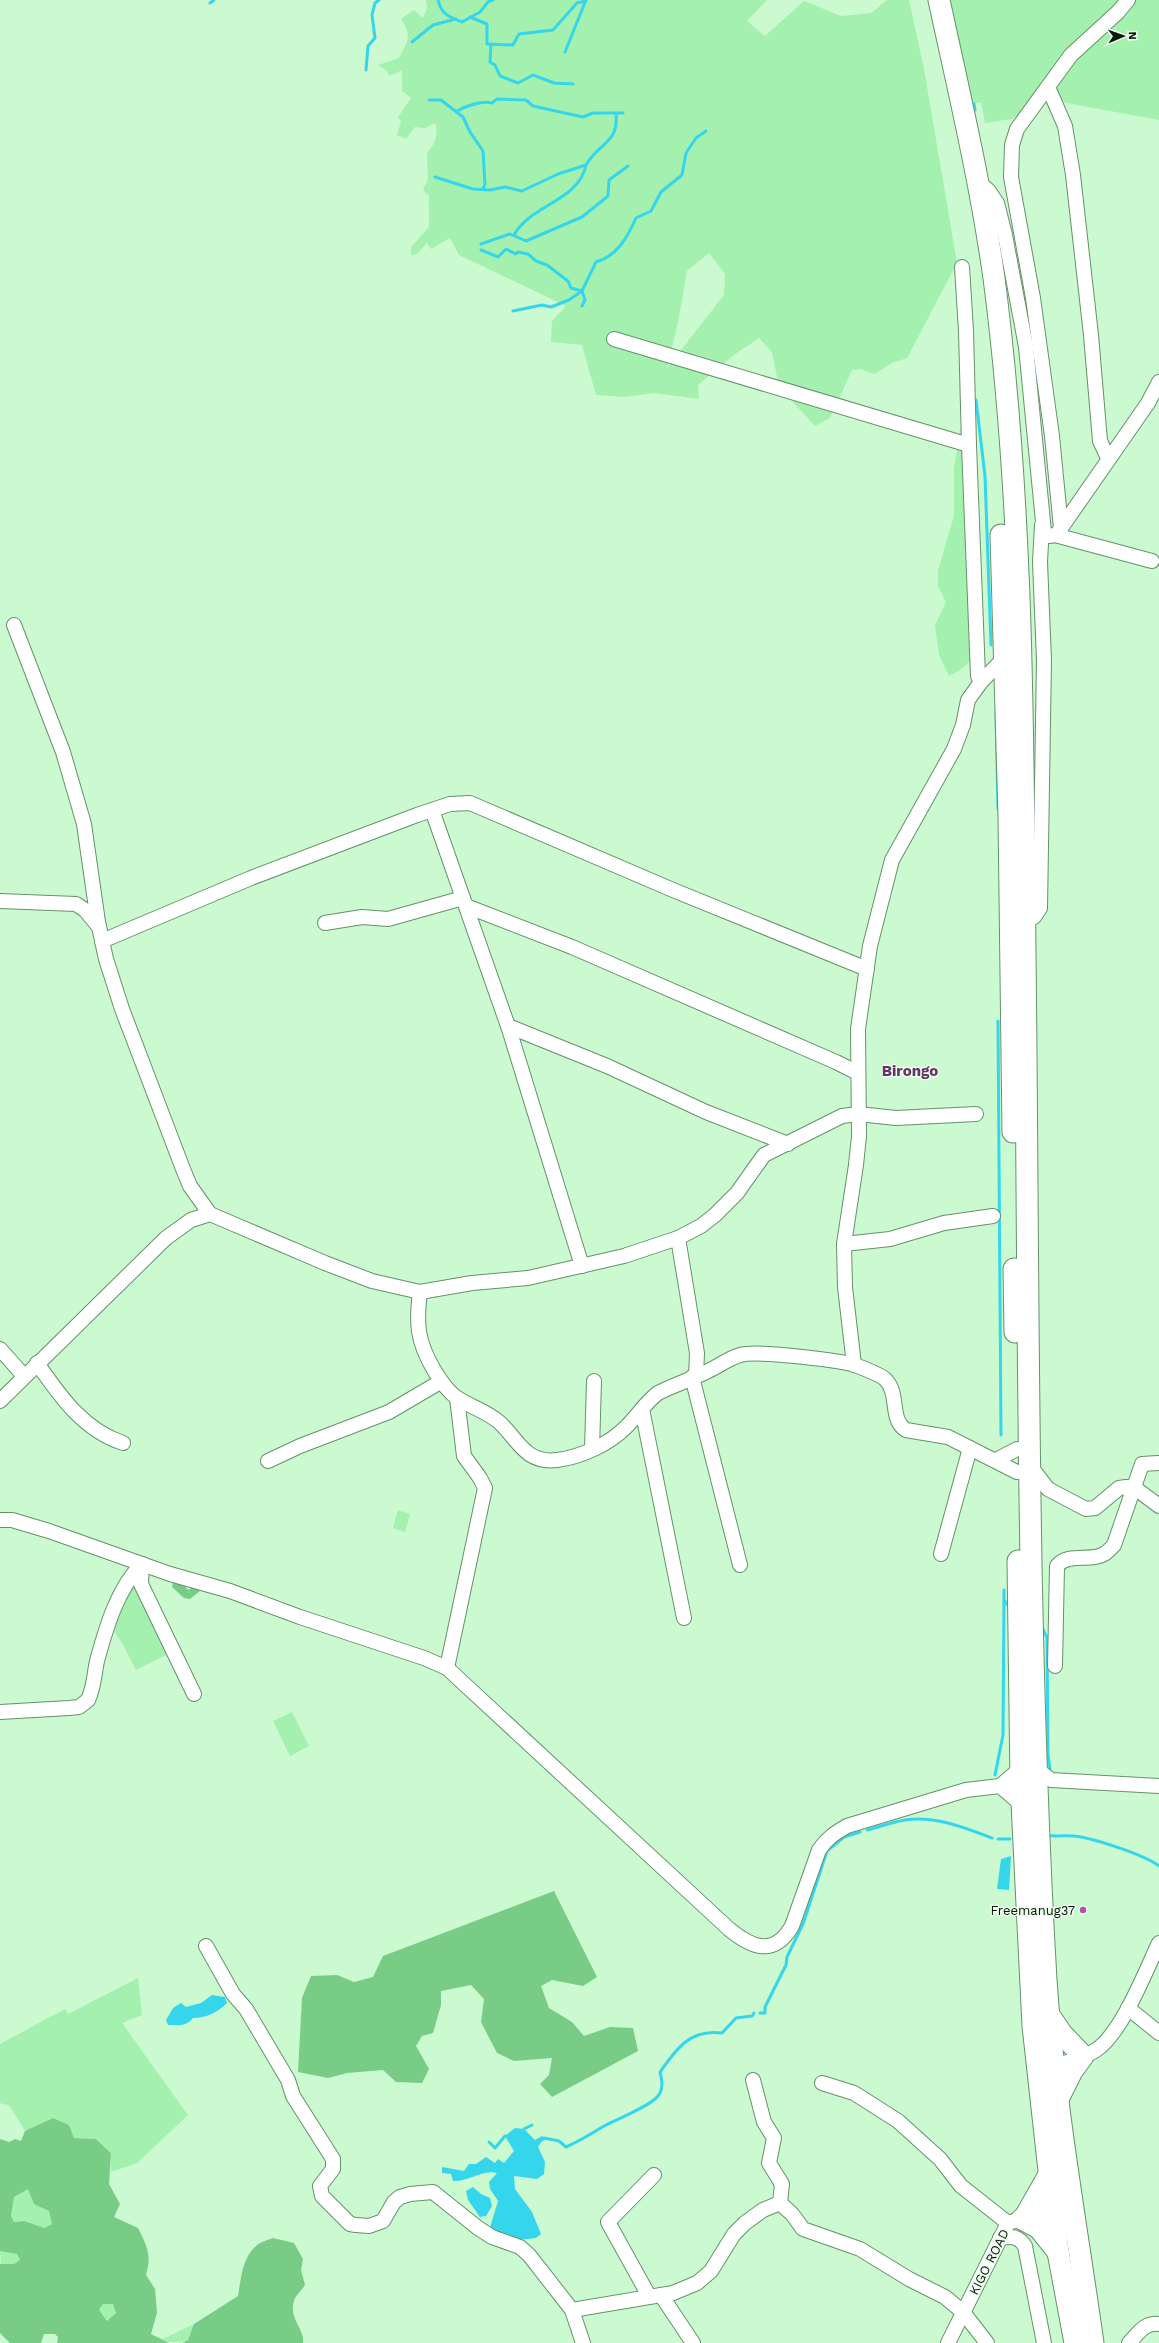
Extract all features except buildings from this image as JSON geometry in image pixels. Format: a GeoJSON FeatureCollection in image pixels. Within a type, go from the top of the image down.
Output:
{"type":"FeatureCollection","features":[{"type":"Feature","properties":{"kind":"highway"},"geometry":{"type":"LineString","coordinates":[[927,0],[959,141],[984,304],[996,415],[1006,693],[1017,1450],[1024,1470],[1031,1510],[1037,1777],[1023,1806],[1034,2026],[1046,2067],[1058,2099],[1063,2206],[1058,2252],[1075,2343]]}},
{"type":"Feature","properties":{"kind":"highway"},"geometry":{"type":"LineString","coordinates":[[939,0],[978,182],[993,277],[1003,356],[1012,474],[1023,702],[1025,920],[1024,1470],[1049,2015],[1046,2067],[1050,2173],[1063,2206],[1093,2343]]}},
{"type":"Feature","properties":{"kind":"highway"},"geometry":{"type":"LineString","coordinates":[[1049,2015],[1066,2040],[1083,2056],[1072,2071],[1058,2099]]}},
{"type":"Feature","properties":{"kind":"highway"},"geometry":{"type":"LineString","coordinates":[[1050,2173],[1019,2219],[1039,2228],[1058,2252]]}},
{"type":"Feature","properties":{"kind":"street"},"geometry":{"type":"LineString","coordinates":[[1058,532],[1052,436],[1034,306],[1011,177],[1012,145],[1017,128],[1071,55],[1118,12],[1128,0]]}},
{"type":"Feature","properties":{"kind":"street"},"geometry":{"type":"LineString","coordinates":[[1048,87],[1066,133],[1078,218],[1091,335],[1100,441],[1108,458]]}},
{"type":"Feature","properties":{"kind":"street"},"geometry":{"type":"LineString","coordinates":[[978,182],[988,190],[996,203],[1005,235],[1026,347],[1042,525],[1040,562],[1044,668],[1040,908],[1034,917],[1025,920]]}},
{"type":"Feature","properties":{"kind":"street"},"geometry":{"type":"LineString","coordinates":[[962,267],[966,331],[978,676],[981,682]]}},
{"type":"Feature","properties":{"kind":"street"},"geometry":{"type":"LineString","coordinates":[[614,339],[969,445]]}},
{"type":"Feature","properties":{"kind":"street"},"geometry":{"type":"LineString","coordinates":[[1040,562],[1048,544],[1058,532],[1108,458],[1148,403],[1159,382]]}},
{"type":"Feature","properties":{"kind":"street"},"geometry":{"type":"LineString","coordinates":[[1042,525],[1044,532],[1049,536],[1058,532],[1152,561]]}},
{"type":"Feature","properties":{"kind":"street"},"geometry":{"type":"LineString","coordinates":[[14,625],[62,752],[82,817],[99,927],[122,1009],[190,1186],[210,1214],[372,1281],[420,1292],[472,1283],[528,1278],[624,1256],[678,1238],[701,1226],[715,1215],[737,1193],[764,1155],[842,1116],[858,1114],[896,1118],[976,1114]]}},
{"type":"Feature","properties":{"kind":"street"},"geometry":{"type":"LineString","coordinates":[[854,1365],[845,1287],[844,1244],[859,1136],[858,1029],[867,969],[892,860],[954,749],[963,725],[968,700],[981,682],[1005,657]]}},
{"type":"Feature","properties":{"kind":"street"},"geometry":{"type":"LineString","coordinates":[[981,682],[995,683],[1006,693]]}},
{"type":"Feature","properties":{"kind":"street"},"geometry":{"type":"LineString","coordinates":[[102,941],[251,878],[432,810],[450,804],[470,803],[673,890],[867,969]]}},
{"type":"Feature","properties":{"kind":"street"},"geometry":{"type":"LineString","coordinates":[[432,810],[508,1026],[582,1266]]}},
{"type":"Feature","properties":{"kind":"street"},"geometry":{"type":"LineString","coordinates":[[0,901],[76,904],[85,910],[99,927]]}},
{"type":"Feature","properties":{"kind":"street"},"geometry":{"type":"LineString","coordinates":[[325,923],[362,917],[388,919],[464,902],[572,947],[858,1073]]}},
{"type":"Feature","properties":{"kind":"street"},"geometry":{"type":"LineString","coordinates":[[508,1026],[607,1066],[706,1112],[788,1144]]}},
{"type":"Feature","properties":{"kind":"street"},"geometry":{"type":"LineString","coordinates":[[0,1401],[166,1238],[191,1220],[210,1214]]}},
{"type":"Feature","properties":{"kind":"street"},"geometry":{"type":"LineString","coordinates":[[844,1244],[904,1236],[944,1223],[993,1216]]}},
{"type":"Feature","properties":{"kind":"street"},"geometry":{"type":"LineString","coordinates":[[678,1238],[697,1353],[694,1377],[740,1565]]}},
{"type":"Feature","properties":{"kind":"street"},"geometry":{"type":"LineString","coordinates":[[420,1292],[418,1329],[421,1348],[440,1382],[457,1398],[492,1416],[506,1429],[521,1449],[538,1458],[557,1460],[592,1449],[616,1436],[658,1393],[731,1358],[753,1353],[854,1365],[884,1378],[895,1397],[896,1420],[900,1426],[906,1430],[942,1435],[996,1460],[1024,1470],[1048,1490],[1082,1507],[1090,1509],[1100,1505],[1119,1488],[1135,1488],[1159,1506]]}},
{"type":"Feature","properties":{"kind":"street"},"geometry":{"type":"LineString","coordinates":[[0,1349],[24,1376]]}},
{"type":"Feature","properties":{"kind":"street"},"geometry":{"type":"LineString","coordinates":[[38,1363],[69,1406],[94,1429],[123,1443]]}},
{"type":"Feature","properties":{"kind":"street"},"geometry":{"type":"LineString","coordinates":[[592,1449],[594,1381]]}},
{"type":"Feature","properties":{"kind":"street"},"geometry":{"type":"LineString","coordinates":[[268,1461],[300,1446],[389,1412],[440,1382]]}},
{"type":"Feature","properties":{"kind":"street"},"geometry":{"type":"LineString","coordinates":[[446,1668],[485,1488],[480,1478],[464,1456],[457,1398]]}},
{"type":"Feature","properties":{"kind":"street"},"geometry":{"type":"LineString","coordinates":[[642,1409],[684,1618]]}},
{"type":"Feature","properties":{"kind":"street"},"geometry":{"type":"LineString","coordinates":[[941,1554],[970,1448]]}},
{"type":"Feature","properties":{"kind":"street"},"geometry":{"type":"LineString","coordinates":[[996,1460],[1017,1450]]}},
{"type":"Feature","properties":{"kind":"street"},"geometry":{"type":"LineString","coordinates":[[1055,1666],[1057,1566],[1060,1562],[1104,1555],[1114,1545],[1135,1488],[1142,1464],[1158,1463]]}},
{"type":"Feature","properties":{"kind":"street"},"geometry":{"type":"LineString","coordinates":[[1031,1510],[1048,1490]]}},
{"type":"Feature","properties":{"kind":"street"},"geometry":{"type":"LineString","coordinates":[[0,1520],[12,1520],[43,1529],[142,1564],[230,1591],[305,1619],[374,1640],[446,1668],[729,1929],[744,1941],[756,1946],[768,1946],[778,1943],[787,1935],[792,1926],[819,1850],[826,1839],[847,1826],[966,1790],[1000,1786],[1037,1777],[1159,1787]]}},
{"type":"Feature","properties":{"kind":"street"},"geometry":{"type":"LineString","coordinates":[[142,1564],[140,1584],[194,1694]]}},
{"type":"Feature","properties":{"kind":"street"},"geometry":{"type":"LineString","coordinates":[[0,1712],[79,1707],[88,1700],[97,1662],[114,1609],[132,1574],[142,1564]]}},
{"type":"Feature","properties":{"kind":"street"},"geometry":{"type":"LineString","coordinates":[[1000,1786],[1023,1806]]}},
{"type":"Feature","properties":{"kind":"street"},"geometry":{"type":"LineString","coordinates":[[1046,2067],[1096,2051],[1105,2042],[1128,2008],[1159,1943]]}},
{"type":"Feature","properties":{"kind":"street"},"geometry":{"type":"LineString","coordinates":[[206,1946],[233,1994],[246,2009],[288,2080],[293,2096],[333,2159],[333,2169],[320,2186],[322,2196],[350,2224],[377,2225],[382,2221],[394,2202],[400,2197],[416,2193],[433,2192],[492,2237],[520,2247],[525,2251],[572,2310],[583,2343]]}},
{"type":"Feature","properties":{"kind":"street"},"geometry":{"type":"LineString","coordinates":[[1128,2008],[1159,2033]]}},
{"type":"Feature","properties":{"kind":"street"},"geometry":{"type":"LineString","coordinates":[[753,2080],[764,2122],[774,2138],[769,2164],[782,2184],[780,2203]]}},
{"type":"Feature","properties":{"kind":"street"},"geometry":{"type":"LineString","coordinates":[[822,2083],[854,2092],[898,2121],[940,2159],[961,2186],[1019,2219],[1063,2206]]}},
{"type":"Feature","properties":{"kind":"street"},"geometry":{"type":"LineString","coordinates":[[654,2175],[608,2222],[655,2295],[693,2343]]}},
{"type":"Feature","properties":{"kind":"street"},"geometry":{"type":"LineString","coordinates":[[572,2310],[688,2288],[703,2279],[734,2234],[763,2210],[780,2203]]}},
{"type":"Feature","properties":{"kind":"street"},"geometry":{"type":"LineString","coordinates":[[780,2203],[792,2214],[803,2229],[860,2249],[909,2279],[945,2297],[964,2312],[987,2343]]}},
{"type":"Feature","properties":{"kind":"street"},"geometry":{"type":"LineString","coordinates":[[1019,2219],[1044,2343]]}},
{"type":"Feature","properties":{"kind":"street","name":"KIGO ROAD"},"geometry":{"type":"LineString","coordinates":[[948,2343],[1000,2238],[1019,2219]]}},
{"type":"Feature","properties":{"kind":"street"},"geometry":{"type":"LineString","coordinates":[[1000,2238],[1020,2239],[1025,2246]]}},
{"type":"Feature","properties":{"kind":"street"},"geometry":{"type":"LineString","coordinates":[[1129,2343],[1144,2328],[1153,2324],[1159,2324]]}},
{"type":"Feature","properties":{"kind":"green space"},"geometry":{"type":"Polygon","coordinates":[[[426,0],[767,0],[747,21],[765,36],[804,1],[841,16],[871,13],[887,0],[909,0],[924,69],[957,263],[907,358],[892,363],[874,374],[861,369],[852,370],[830,418],[815,426],[779,387],[772,352],[759,338],[734,355],[698,385],[699,399],[654,393],[625,397],[596,395],[582,345],[551,342],[552,321],[566,306],[459,255],[450,238],[431,249],[427,243],[417,254],[411,255],[411,247],[429,227],[429,196],[423,190],[428,179],[427,153],[436,139],[437,131],[435,123],[425,128],[415,127],[406,139],[397,135],[401,121],[398,117],[411,98],[402,91],[402,70],[389,76],[387,71],[378,65],[399,58],[404,48],[408,35],[405,25],[401,19],[414,10],[423,18],[427,8],[426,0]],[[709,253],[687,271],[678,322],[667,368],[724,295],[725,274],[709,253]]]}},
{"type":"Feature","properties":{"kind":"green space"},"geometry":{"type":"Polygon","coordinates":[[[948,0],[1123,0],[1028,110],[1011,119],[985,123],[981,102],[970,105],[948,0]]]}},
{"type":"Feature","properties":{"kind":"green space"},"geometry":{"type":"Polygon","coordinates":[[[1132,0],[1159,0],[1159,120],[1067,103],[1056,99],[1056,84],[1070,61],[1132,0]]]}},
{"type":"Feature","properties":{"kind":"green space"},"geometry":{"type":"Polygon","coordinates":[[[967,429],[975,657],[960,670],[949,676],[939,655],[935,625],[946,602],[938,586],[938,571],[954,516],[954,469],[960,430],[967,429]]]}},
{"type":"Feature","properties":{"kind":"green space"},"geometry":{"type":"Polygon","coordinates":[[[398,1510],[410,1514],[405,1532],[393,1528],[398,1510]]]}},
{"type":"Feature","properties":{"kind":"green space"},"geometry":{"type":"Polygon","coordinates":[[[134,1575],[170,1653],[136,1670],[122,1643],[111,1627],[134,1575]]]}},
{"type":"Feature","properties":{"kind":"green space"},"geometry":{"type":"Polygon","coordinates":[[[173,1582],[183,1584],[188,1590],[193,1587],[200,1587],[201,1590],[190,1599],[184,1598],[172,1587],[173,1582]]]}},
{"type":"Feature","properties":{"kind":"green space"},"geometry":{"type":"Polygon","coordinates":[[[292,1712],[309,1746],[290,1756],[273,1721],[292,1712]]]}},
{"type":"Feature","properties":{"kind":"green space"},"geometry":{"type":"Polygon","coordinates":[[[554,1891],[597,1977],[583,1986],[552,1980],[541,1986],[549,2008],[572,2022],[584,2036],[610,2027],[633,2028],[638,2051],[552,2097],[540,2084],[549,2075],[552,2058],[514,2061],[497,2053],[481,2022],[484,1999],[471,1985],[441,1991],[441,2005],[433,2033],[422,2036],[416,2046],[429,2069],[422,2083],[396,2082],[383,2070],[347,2073],[328,2078],[298,2072],[302,1998],[311,1976],[337,1975],[354,1982],[373,1977],[383,1956],[554,1891]]]}},
{"type":"Feature","properties":{"kind":"green space"},"geometry":{"type":"Polygon","coordinates":[[[138,1978],[142,2015],[122,2023],[188,2115],[137,2163],[111,2172],[111,2153],[97,2139],[74,2138],[69,2125],[53,2118],[25,2131],[10,2106],[0,2103],[0,2044],[65,2009],[68,2014],[138,1978]]]}},
{"type":"Feature","properties":{"kind":"green space"},"geometry":{"type":"Polygon","coordinates":[[[53,2118],[69,2125],[74,2138],[96,2139],[111,2153],[109,2184],[120,2204],[114,2217],[138,2228],[144,2240],[148,2251],[149,2262],[146,2275],[155,2289],[157,2313],[151,2334],[169,2343],[57,2343],[58,2337],[55,2334],[44,2334],[41,2343],[10,2343],[0,2333],[0,2264],[14,2264],[20,2260],[17,2254],[0,2251],[0,2139],[9,2142],[15,2139],[21,2141],[25,2131],[53,2118]],[[28,2189],[14,2197],[11,2216],[14,2222],[24,2221],[44,2228],[52,2224],[49,2211],[34,2204],[28,2189]],[[103,2304],[99,2310],[107,2321],[116,2313],[113,2304],[103,2304]]]}},
{"type":"Feature","properties":{"kind":"green space"},"geometry":{"type":"Polygon","coordinates":[[[28,2188],[34,2204],[49,2210],[52,2224],[43,2228],[24,2221],[14,2222],[11,2216],[14,2197],[28,2188]]]}},
{"type":"Feature","properties":{"kind":"green space"},"geometry":{"type":"Polygon","coordinates":[[[273,2238],[294,2243],[303,2259],[301,2270],[305,2285],[294,2301],[293,2313],[302,2333],[303,2343],[182,2343],[188,2340],[194,2324],[238,2296],[243,2269],[251,2251],[262,2242],[273,2238]]]}},
{"type":"Feature","properties":{"kind":"green space"},"geometry":{"type":"Polygon","coordinates":[[[0,2250],[17,2254],[20,2260],[14,2264],[1,2265],[0,2250]]]}},
{"type":"Feature","properties":{"kind":"green space"},"geometry":{"type":"Polygon","coordinates":[[[103,2304],[113,2304],[116,2313],[107,2321],[99,2310],[103,2304]]]}},
{"type":"Feature","properties":{"kind":"green space"},"geometry":{"type":"Polygon","coordinates":[[[194,2324],[188,2340],[181,2342],[168,2342],[161,2340],[194,2324]]]}},
{"type":"Feature","properties":{"kind":"water"},"geometry":{"type":"Polygon","coordinates":[[[1011,1856],[1009,1890],[997,1889],[1001,1859],[1011,1856]]]}},
{"type":"Feature","properties":{"kind":"water"},"geometry":{"type":"Polygon","coordinates":[[[212,1995],[225,1997],[227,2003],[212,2014],[193,2018],[188,2023],[168,2025],[166,2020],[173,2008],[181,2003],[186,2007],[201,2003],[212,1995]]]}},
{"type":"Feature","properties":{"kind":"water"},"geometry":{"type":"Polygon","coordinates":[[[515,2128],[524,2129],[535,2140],[542,2136],[544,2138],[538,2147],[545,2162],[544,2174],[537,2179],[514,2176],[515,2189],[532,2212],[541,2234],[536,2238],[500,2242],[498,2232],[488,2234],[498,2201],[490,2189],[489,2182],[497,2173],[486,2173],[464,2180],[453,2181],[451,2174],[442,2173],[442,2167],[464,2171],[469,2164],[476,2164],[486,2157],[495,2163],[498,2159],[504,2163],[514,2151],[505,2136],[515,2128]]]}},
{"type":"Feature","properties":{"kind":"water"},"geometry":{"type":"Polygon","coordinates":[[[473,2187],[481,2194],[490,2198],[492,2206],[486,2216],[480,2217],[468,2200],[466,2191],[473,2187]]]}},
{"type":"Feature","properties":{"kind":"waterway"},"geometry":{"type":"LineString","coordinates":[[210,3],[214,0]]}},
{"type":"Feature","properties":{"kind":"waterway"},"geometry":{"type":"LineString","coordinates":[[366,70],[368,46],[375,38],[372,15],[375,3],[379,0]]}},
{"type":"Feature","properties":{"kind":"waterway"},"geometry":{"type":"LineString","coordinates":[[438,0],[443,12],[462,22],[480,12],[488,2],[493,0]]}},
{"type":"Feature","properties":{"kind":"waterway"},"geometry":{"type":"LineString","coordinates":[[565,52],[586,0]]}},
{"type":"Feature","properties":{"kind":"waterway"},"geometry":{"type":"LineString","coordinates":[[470,17],[487,24],[487,44],[513,45],[519,34],[553,30],[577,3],[586,1]]}},
{"type":"Feature","properties":{"kind":"waterway"},"geometry":{"type":"LineString","coordinates":[[412,42],[433,25],[456,19]]}},
{"type":"Feature","properties":{"kind":"waterway"},"geometry":{"type":"LineString","coordinates":[[491,44],[490,62],[495,65],[500,76],[518,83],[533,75],[554,83],[573,84]]}},
{"type":"Feature","properties":{"kind":"waterway"},"geometry":{"type":"LineString","coordinates":[[457,111],[469,105],[488,102],[492,103],[497,99],[526,100],[533,106],[583,117],[593,113],[623,113]]}},
{"type":"Feature","properties":{"kind":"waterway"},"geometry":{"type":"LineString","coordinates":[[429,100],[441,100],[463,117],[470,132],[483,151],[485,184],[483,189]]}},
{"type":"Feature","properties":{"kind":"waterway"},"geometry":{"type":"LineString","coordinates":[[974,104],[975,110]]}},
{"type":"Feature","properties":{"kind":"waterway"},"geometry":{"type":"LineString","coordinates":[[435,177],[473,189],[490,190],[505,187],[522,191],[558,174],[586,165],[591,157],[611,137],[616,123],[616,113]]}},
{"type":"Feature","properties":{"kind":"waterway"},"geometry":{"type":"LineString","coordinates":[[513,311],[542,305],[551,307],[569,300],[582,291],[596,262],[616,251],[625,239],[636,218],[651,211],[661,192],[682,175],[686,153],[696,138],[706,131]]}},
{"type":"Feature","properties":{"kind":"waterway"},"geometry":{"type":"LineString","coordinates":[[514,235],[521,225],[531,216],[574,187],[582,177],[586,165]]}},
{"type":"Feature","properties":{"kind":"waterway"},"geometry":{"type":"LineString","coordinates":[[481,244],[510,234],[526,241],[582,217],[608,196],[609,180],[628,166]]}},
{"type":"Feature","properties":{"kind":"waterway"},"geometry":{"type":"LineString","coordinates":[[481,250],[498,257],[506,249],[516,254],[518,252],[528,254],[536,261],[547,265],[568,281],[571,288],[582,291],[585,300],[582,306]]}},
{"type":"Feature","properties":{"kind":"waterway"},"geometry":{"type":"LineString","coordinates":[[976,400],[985,476],[991,645]]}},
{"type":"Feature","properties":{"kind":"waterway"},"geometry":{"type":"LineString","coordinates":[[996,711],[998,809]]}},
{"type":"Feature","properties":{"kind":"waterway"},"geometry":{"type":"LineString","coordinates":[[998,1021],[1001,1435]]}},
{"type":"Feature","properties":{"kind":"waterway"},"geometry":{"type":"LineString","coordinates":[[1004,1590],[1004,1600],[1008,1605]]}},
{"type":"Feature","properties":{"kind":"waterway"},"geometry":{"type":"LineString","coordinates":[[995,1775],[1003,1735],[1004,1600]]}},
{"type":"Feature","properties":{"kind":"waterway"},"geometry":{"type":"LineString","coordinates":[[1043,1629],[1047,1638],[1048,1755],[1050,1769]]}},
{"type":"Feature","properties":{"kind":"waterway"},"geometry":{"type":"LineString","coordinates":[[867,1830],[905,1820],[927,1819],[950,1823],[992,1838]]}},
{"type":"Feature","properties":{"kind":"waterway"},"geometry":{"type":"LineString","coordinates":[[760,2013],[765,2013],[765,2007],[786,1965],[787,1957],[803,1924],[827,1851],[844,1837],[860,1832]]}},
{"type":"Feature","properties":{"kind":"waterway"},"geometry":{"type":"LineString","coordinates":[[1046,1835],[1083,1837],[1131,1852],[1159,1866]]}},
{"type":"Feature","properties":{"kind":"waterway"},"geometry":{"type":"LineString","coordinates":[[998,1839],[1010,1839]]}},
{"type":"Feature","properties":{"kind":"waterway"},"geometry":{"type":"LineString","coordinates":[[542,2140],[544,2138],[559,2141],[566,2147],[648,2104],[660,2093],[662,2087],[660,2072],[672,2055],[685,2042],[701,2034],[722,2033],[736,2018],[752,2016],[754,2013]]}},
{"type":"Feature","properties":{"kind":"waterway"},"geometry":{"type":"LineString","coordinates":[[524,2129],[532,2125]]}},
{"type":"Feature","properties":{"kind":"waterway"},"geometry":{"type":"LineString","coordinates":[[489,2142],[495,2148],[505,2136]]}},
{"type":"Feature","properties":{"kind":"place","name":"Freemanug37"},"geometry":{"type":"Point","coordinates":[1083,1910]}},
{"type":"Feature","properties":{"kind":"district","name":"Birongo"},"geometry":{"type":"Point","coordinates":[910,1071]}}]}
